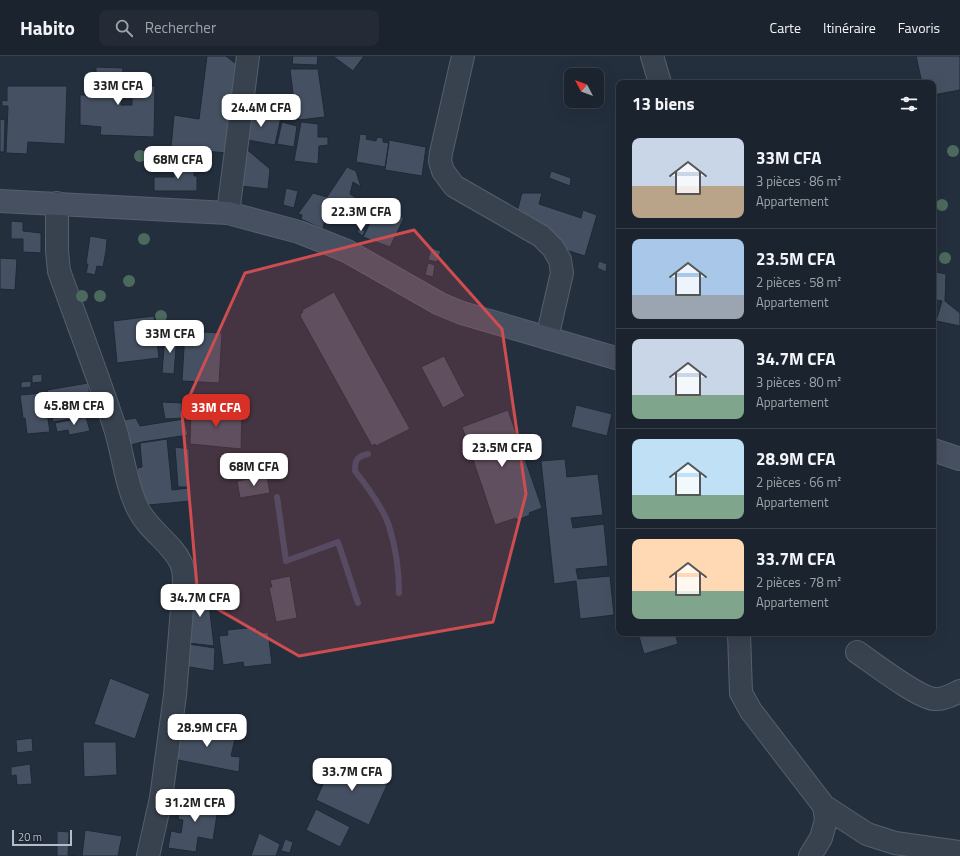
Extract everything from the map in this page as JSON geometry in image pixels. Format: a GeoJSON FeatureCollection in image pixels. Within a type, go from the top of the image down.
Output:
{"type":"FeatureCollection","features":[{"type":"Feature","properties":{"kind":"main road"},"geometry":{"type":"LineString","coordinates":[[0,201],[228,213],[299,232],[347,251],[440,304],[462,313],[616,358]]}},
{"type":"Feature","properties":{"kind":"main road"},"geometry":{"type":"LineString","coordinates":[[936,451],[960,459]]}},
{"type":"Feature","properties":{"kind":"street"},"geometry":{"type":"LineString","coordinates":[[228,213],[248,56]]}},
{"type":"Feature","properties":{"kind":"street"},"geometry":{"type":"LineString","coordinates":[[463,56],[440,161],[443,171],[454,186],[542,236],[553,248],[560,260],[562,273],[547,338]]}},
{"type":"Feature","properties":{"kind":"street"},"geometry":{"type":"LineString","coordinates":[[652,56],[659,80]]}},
{"type":"Feature","properties":{"kind":"street"},"geometry":{"type":"LineString","coordinates":[[57,203],[57,251],[59,271],[103,389],[132,496],[138,510],[148,525],[177,556],[182,564],[184,573],[175,695],[161,798],[148,856]]}},
{"type":"Feature","properties":{"kind":"street"},"geometry":{"type":"LineString","coordinates":[[738,636],[741,693],[751,711],[824,806],[867,834],[895,843],[960,852]]}},
{"type":"Feature","properties":{"kind":"street"},"geometry":{"type":"LineString","coordinates":[[857,652],[920,695],[934,699],[949,696],[960,691]]}},
{"type":"Feature","properties":{"kind":"street"},"geometry":{"type":"LineString","coordinates":[[810,856],[821,838],[826,820],[824,806]]}},
{"type":"Feature","properties":{"kind":"highlighted area"},"geometry":{"type":"Polygon","coordinates":[[[414,230],[502,329],[526,494],[493,622],[299,656],[198,598],[182,413],[245,273],[414,230]]]}},
{"type":"Feature","properties":{"kind":"building"},"geometry":{"type":"Polygon","coordinates":[[[207,56],[226,56],[240,67],[238,154],[171,148],[174,115],[199,119],[207,56]]]}},
{"type":"Feature","properties":{"kind":"building"},"geometry":{"type":"Polygon","coordinates":[[[293,56],[318,56],[317,65],[292,64],[293,56]]]}},
{"type":"Feature","properties":{"kind":"building"},"geometry":{"type":"Polygon","coordinates":[[[333,56],[364,56],[353,71],[333,56]]]}},
{"type":"Feature","properties":{"kind":"building"},"geometry":{"type":"Polygon","coordinates":[[[916,56],[960,56],[960,90],[936,94],[936,80],[921,80],[916,56]]]}},
{"type":"Feature","properties":{"kind":"building"},"geometry":{"type":"Polygon","coordinates":[[[96,67],[123,68],[121,105],[132,105],[132,85],[155,86],[154,137],[100,135],[101,127],[80,125],[80,95],[86,95],[86,83],[96,83],[96,67]]]}},
{"type":"Feature","properties":{"kind":"building"},"geometry":{"type":"Polygon","coordinates":[[[290,69],[318,69],[325,117],[299,120],[297,102],[294,102],[290,69]]]}},
{"type":"Feature","properties":{"kind":"building"},"geometry":{"type":"Polygon","coordinates":[[[7,86],[67,86],[65,144],[28,142],[27,154],[6,153],[8,106],[2,106],[2,100],[7,101],[7,86]]]}},
{"type":"Feature","properties":{"kind":"building"},"geometry":{"type":"Polygon","coordinates":[[[248,110],[281,117],[275,145],[242,139],[248,110]]]}},
{"type":"Feature","properties":{"kind":"building"},"geometry":{"type":"Polygon","coordinates":[[[0,119],[5,120],[4,152],[0,152],[0,119]]]}},
{"type":"Feature","properties":{"kind":"building"},"geometry":{"type":"Polygon","coordinates":[[[282,122],[297,126],[294,147],[277,144],[282,122]]]}},
{"type":"Feature","properties":{"kind":"building"},"geometry":{"type":"Polygon","coordinates":[[[301,122],[318,124],[318,137],[328,137],[328,145],[319,146],[318,164],[294,161],[301,122]]]}},
{"type":"Feature","properties":{"kind":"building"},"geometry":{"type":"Polygon","coordinates":[[[360,134],[367,135],[366,139],[376,141],[377,137],[383,138],[383,142],[389,143],[385,167],[356,162],[360,134]]]}},
{"type":"Feature","properties":{"kind":"building"},"geometry":{"type":"Polygon","coordinates":[[[389,140],[426,147],[422,176],[385,170],[389,140]]]}},
{"type":"Feature","properties":{"kind":"building"},"geometry":{"type":"Polygon","coordinates":[[[244,147],[270,169],[268,189],[240,186],[244,147]]]}},
{"type":"Feature","properties":{"kind":"building"},"geometry":{"type":"Polygon","coordinates":[[[173,164],[194,166],[194,176],[197,176],[197,191],[154,191],[154,177],[174,177],[173,164]]]}},
{"type":"Feature","properties":{"kind":"building"},"geometry":{"type":"Polygon","coordinates":[[[347,167],[356,171],[361,187],[353,182],[350,194],[364,203],[354,221],[327,207],[323,229],[301,219],[302,215],[298,214],[313,193],[327,197],[347,167]]]}},
{"type":"Feature","properties":{"kind":"building"},"geometry":{"type":"Polygon","coordinates":[[[551,171],[571,178],[570,186],[549,178],[551,171]]]}},
{"type":"Feature","properties":{"kind":"building"},"geometry":{"type":"Polygon","coordinates":[[[286,188],[298,191],[294,208],[283,205],[286,188]]]}},
{"type":"Feature","properties":{"kind":"building"},"geometry":{"type":"Polygon","coordinates":[[[522,193],[542,193],[539,204],[581,218],[583,210],[597,215],[585,256],[553,246],[556,235],[529,225],[531,217],[517,212],[522,193]]]}},
{"type":"Feature","properties":{"kind":"building"},"geometry":{"type":"Polygon","coordinates":[[[378,207],[404,218],[390,247],[363,237],[378,207]]]}},
{"type":"Feature","properties":{"kind":"building"},"geometry":{"type":"Polygon","coordinates":[[[11,221],[23,222],[23,231],[41,233],[41,253],[23,252],[23,239],[11,239],[11,221]]]}},
{"type":"Feature","properties":{"kind":"building"},"geometry":{"type":"Polygon","coordinates":[[[359,228],[365,231],[363,236],[357,232],[359,228]]]}},
{"type":"Feature","properties":{"kind":"building"},"geometry":{"type":"Polygon","coordinates":[[[90,236],[107,239],[103,267],[97,266],[95,275],[86,273],[90,236]]]}},
{"type":"Feature","properties":{"kind":"building"},"geometry":{"type":"Polygon","coordinates":[[[431,248],[441,251],[437,262],[428,260],[431,248]]]}},
{"type":"Feature","properties":{"kind":"building"},"geometry":{"type":"Polygon","coordinates":[[[0,258],[17,259],[15,290],[0,289],[0,258]]]}},
{"type":"Feature","properties":{"kind":"building"},"geometry":{"type":"Polygon","coordinates":[[[599,261],[607,264],[606,272],[597,268],[599,261]]]}},
{"type":"Feature","properties":{"kind":"building"},"geometry":{"type":"Polygon","coordinates":[[[428,263],[435,265],[433,277],[425,275],[428,263]]]}},
{"type":"Feature","properties":{"kind":"building"},"geometry":{"type":"Polygon","coordinates":[[[936,272],[946,274],[945,301],[960,313],[960,326],[936,321],[942,301],[936,300],[936,272]]]}},
{"type":"Feature","properties":{"kind":"building"},"geometry":{"type":"Polygon","coordinates":[[[334,292],[410,429],[376,446],[375,444],[372,446],[300,316],[303,312],[302,310],[334,292]]]}},
{"type":"Feature","properties":{"kind":"building"},"geometry":{"type":"Polygon","coordinates":[[[154,316],[159,358],[117,363],[113,321],[154,316]]]}},
{"type":"Feature","properties":{"kind":"building"},"geometry":{"type":"Polygon","coordinates":[[[185,331],[222,333],[219,383],[182,381],[185,331]]]}},
{"type":"Feature","properties":{"kind":"building"},"geometry":{"type":"Polygon","coordinates":[[[165,334],[177,335],[174,374],[162,373],[165,334]]]}},
{"type":"Feature","properties":{"kind":"building"},"geometry":{"type":"Polygon","coordinates":[[[444,356],[465,396],[443,408],[421,367],[444,356]]]}},
{"type":"Feature","properties":{"kind":"building"},"geometry":{"type":"Polygon","coordinates":[[[42,374],[42,382],[32,383],[32,375],[42,374]]]}},
{"type":"Feature","properties":{"kind":"building"},"geometry":{"type":"Polygon","coordinates":[[[31,381],[31,387],[21,388],[21,382],[31,381]]]}},
{"type":"Feature","properties":{"kind":"building"},"geometry":{"type":"Polygon","coordinates":[[[88,383],[93,415],[53,422],[47,390],[88,383]]]}},
{"type":"Feature","properties":{"kind":"building"},"geometry":{"type":"Polygon","coordinates":[[[44,393],[50,432],[27,434],[20,395],[44,393]]]}},
{"type":"Feature","properties":{"kind":"building"},"geometry":{"type":"Polygon","coordinates":[[[162,402],[182,403],[184,418],[165,419],[162,402]]]}},
{"type":"Feature","properties":{"kind":"building"},"geometry":{"type":"Polygon","coordinates":[[[576,405],[612,414],[607,436],[571,427],[576,405]]]}},
{"type":"Feature","properties":{"kind":"building"},"geometry":{"type":"Polygon","coordinates":[[[191,408],[242,412],[241,449],[190,444],[191,408]]]}},
{"type":"Feature","properties":{"kind":"building"},"geometry":{"type":"Polygon","coordinates":[[[508,410],[542,508],[517,520],[516,518],[495,525],[462,427],[508,410]]]}},
{"type":"Feature","properties":{"kind":"building"},"geometry":{"type":"Polygon","coordinates":[[[86,417],[90,431],[69,435],[68,430],[57,432],[55,423],[86,417]]]}},
{"type":"Feature","properties":{"kind":"building"},"geometry":{"type":"Polygon","coordinates":[[[136,418],[140,426],[184,419],[188,435],[142,442],[123,447],[117,421],[136,418]]]}},
{"type":"Feature","properties":{"kind":"building"},"geometry":{"type":"Polygon","coordinates":[[[167,439],[172,490],[189,488],[191,501],[138,506],[140,492],[137,468],[142,467],[140,443],[167,439]]]}},
{"type":"Feature","properties":{"kind":"building"},"geometry":{"type":"Polygon","coordinates":[[[175,447],[189,449],[190,487],[178,487],[175,447]]]}},
{"type":"Feature","properties":{"kind":"building"},"geometry":{"type":"Polygon","coordinates":[[[565,459],[567,477],[598,474],[603,515],[571,518],[573,528],[604,524],[608,566],[576,569],[578,579],[610,576],[614,615],[580,619],[576,581],[554,584],[541,461],[565,459]]]}},
{"type":"Feature","properties":{"kind":"building"},"geometry":{"type":"Polygon","coordinates":[[[267,476],[270,493],[240,498],[237,481],[267,476]]]}},
{"type":"Feature","properties":{"kind":"building"},"geometry":{"type":"Polygon","coordinates":[[[290,576],[297,618],[276,622],[269,587],[272,587],[270,580],[290,576]]]}},
{"type":"Feature","properties":{"kind":"building"},"geometry":{"type":"Polygon","coordinates":[[[207,587],[214,646],[189,643],[190,588],[207,587]]]}},
{"type":"Feature","properties":{"kind":"building"},"geometry":{"type":"Polygon","coordinates":[[[256,627],[257,634],[268,632],[272,664],[244,667],[243,662],[223,665],[219,636],[228,635],[227,630],[256,627]]]}},
{"type":"Feature","properties":{"kind":"building"},"geometry":{"type":"Polygon","coordinates":[[[639,636],[676,636],[678,644],[644,654],[639,636]]]}},
{"type":"Feature","properties":{"kind":"building"},"geometry":{"type":"Polygon","coordinates":[[[188,644],[215,648],[214,671],[183,666],[188,644]]]}},
{"type":"Feature","properties":{"kind":"building"},"geometry":{"type":"Polygon","coordinates":[[[110,678],[150,694],[135,739],[94,724],[110,678]]]}},
{"type":"Feature","properties":{"kind":"building"},"geometry":{"type":"Polygon","coordinates":[[[186,720],[205,725],[205,727],[236,735],[231,756],[240,757],[239,772],[173,759],[177,739],[183,740],[186,720]]]}},
{"type":"Feature","properties":{"kind":"building"},"geometry":{"type":"Polygon","coordinates":[[[32,738],[33,751],[17,753],[16,740],[32,738]]]}},
{"type":"Feature","properties":{"kind":"building"},"geometry":{"type":"Polygon","coordinates":[[[83,742],[116,742],[117,775],[84,777],[83,742]]]}},
{"type":"Feature","properties":{"kind":"building"},"geometry":{"type":"Polygon","coordinates":[[[345,763],[353,767],[353,765],[387,785],[369,825],[316,800],[331,766],[345,763]]]}},
{"type":"Feature","properties":{"kind":"building"},"geometry":{"type":"Polygon","coordinates":[[[30,764],[32,784],[17,785],[16,775],[11,776],[11,767],[30,764]]]}},
{"type":"Feature","properties":{"kind":"building"},"geometry":{"type":"Polygon","coordinates":[[[181,796],[219,802],[213,840],[198,837],[196,852],[168,848],[171,831],[181,833],[183,820],[178,819],[181,796]]]}},
{"type":"Feature","properties":{"kind":"building"},"geometry":{"type":"Polygon","coordinates":[[[316,809],[350,827],[340,847],[306,830],[316,809]]]}},
{"type":"Feature","properties":{"kind":"building"},"geometry":{"type":"Polygon","coordinates":[[[85,830],[122,836],[118,856],[82,856],[85,830]]]}},
{"type":"Feature","properties":{"kind":"building"},"geometry":{"type":"Polygon","coordinates":[[[57,831],[69,832],[68,855],[77,856],[57,856],[57,831]]]}},
{"type":"Feature","properties":{"kind":"building"},"geometry":{"type":"Polygon","coordinates":[[[259,833],[280,844],[276,856],[251,856],[259,833]]]}},
{"type":"Feature","properties":{"kind":"building"},"geometry":{"type":"Polygon","coordinates":[[[285,839],[293,842],[290,853],[281,851],[285,839]]]}},
{"type":"Feature","properties":{"kind":"waterway"},"geometry":{"type":"LineString","coordinates":[[368,454],[357,459],[355,471],[379,505],[387,520],[397,559],[399,593]]}},
{"type":"Feature","properties":{"kind":"waterway"},"geometry":{"type":"LineString","coordinates":[[277,497],[286,561],[338,542],[358,603]]}}]}
